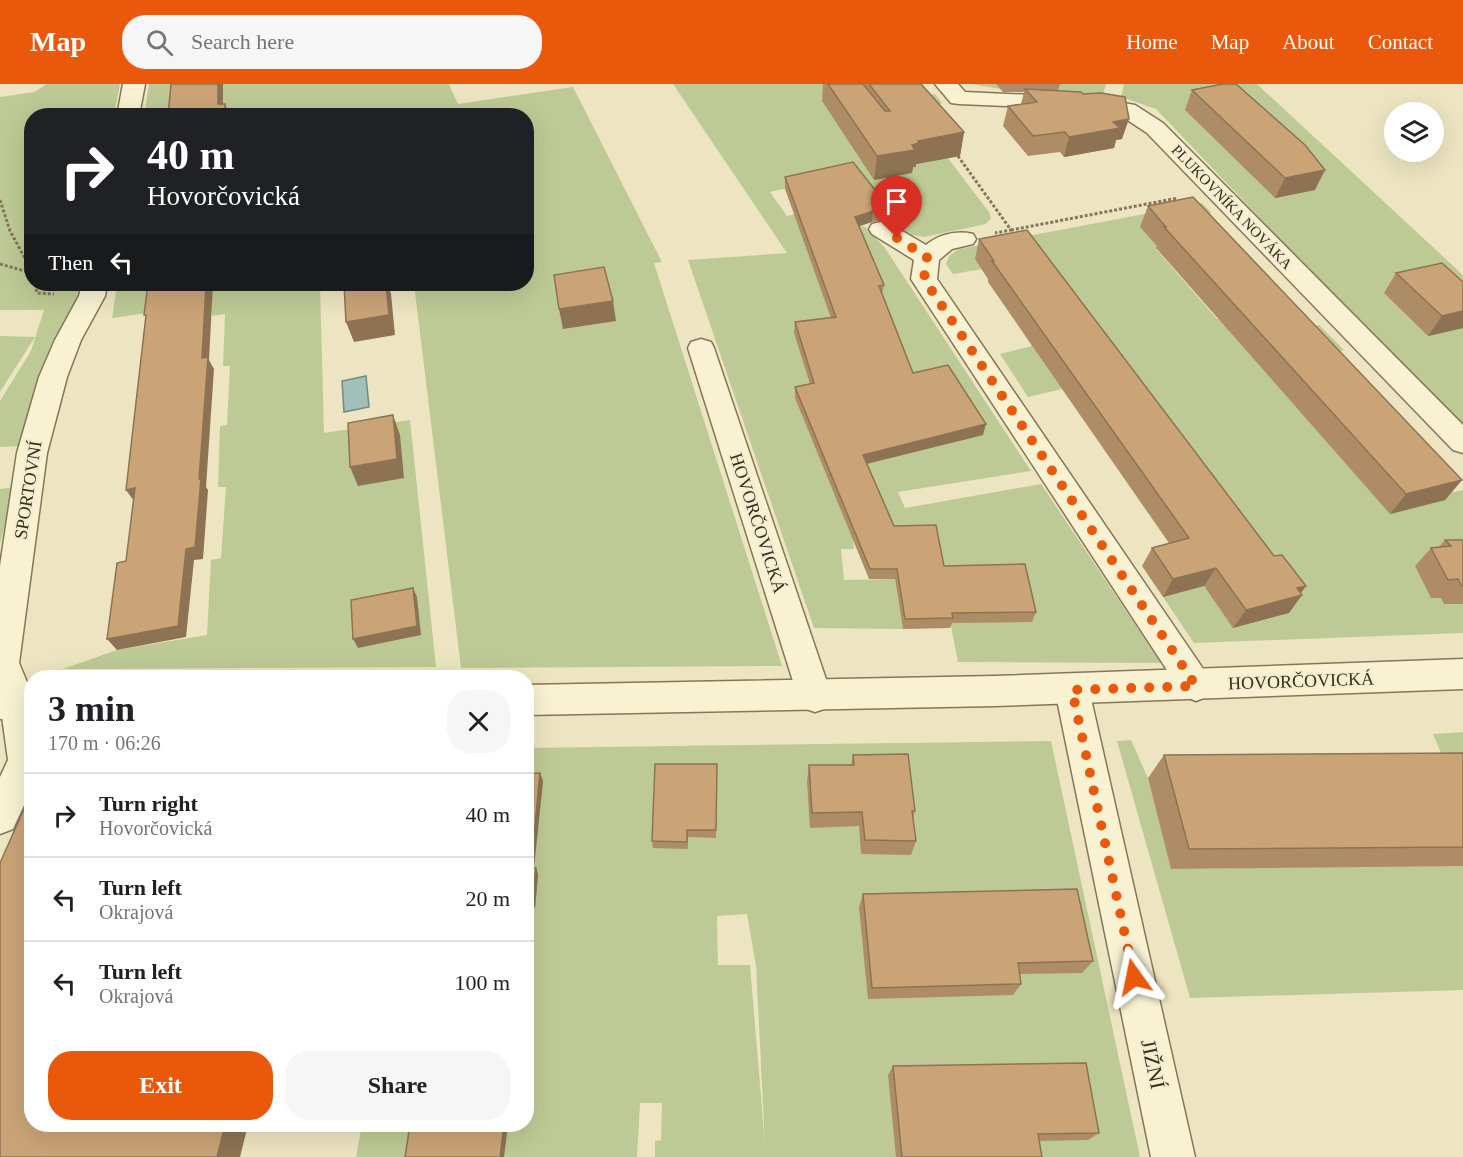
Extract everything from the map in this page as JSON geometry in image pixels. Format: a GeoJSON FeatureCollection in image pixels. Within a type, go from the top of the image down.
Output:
{"type":"FeatureCollection","features":[{"type":"Feature","properties":{"kind":"street"},"geometry":{"type":"LineString","coordinates":[[130,108],[134,84]]}},
{"type":"Feature","properties":{"kind":"street","name":"PLUKOVNÍKA NOVÁKA"},"geometry":{"type":"LineString","coordinates":[[953,91],[1095,104],[1127,110],[1155,128],[1463,443]]}},
{"type":"Feature","properties":{"kind":"street"},"geometry":{"type":"LineString","coordinates":[[881,229],[927,257]]}},
{"type":"Feature","properties":{"kind":"street"},"geometry":{"type":"LineString","coordinates":[[964,239],[944,243],[927,257],[924,279],[1196,686]]}},
{"type":"Feature","properties":{"kind":"street","name":"SPORTOVNÍ"},"geometry":{"type":"LineString","coordinates":[[24,749],[16,704],[2,663],[32,453],[53,377],[68,340],[92,297],[93,291]]}},
{"type":"Feature","properties":{"kind":"street","name":"HOVORČOVICKÁ"},"geometry":{"type":"LineString","coordinates":[[701,348],[815,697]]}},
{"type":"Feature","properties":{"kind":"street","name":"HOVORČOVICKÁ"},"geometry":{"type":"LineString","coordinates":[[534,700],[815,697],[1072,690],[1463,674]]}},
{"type":"Feature","properties":{"kind":"street","name":"JIŽNÍ"},"geometry":{"type":"LineString","coordinates":[[1072,690],[1173,1157]]}},
{"type":"Feature","properties":{"kind":"street","name":"SPORTOVNÍ"},"geometry":{"type":"LineString","coordinates":[[0,817],[24,764]]}},
{"type":"Feature","properties":{"kind":"path"},"geometry":{"type":"LineString","coordinates":[[953,91],[937,128],[1011,230]]}},
{"type":"Feature","properties":{"kind":"path"},"geometry":{"type":"LineString","coordinates":[[964,239],[1216,191]]}},
{"type":"Feature","properties":{"kind":"path"},"geometry":{"type":"LineString","coordinates":[[0,200],[10,231],[24,257]]}},
{"type":"Feature","properties":{"kind":"path"},"geometry":{"type":"LineString","coordinates":[[0,264],[24,270]]}},
{"type":"Feature","properties":{"kind":"green space"},"geometry":{"type":"Polygon","coordinates":[[[47,84],[120,84],[115,108],[24,108],[24,291],[81,291],[71,310],[22,446],[0,447],[0,401],[31,351],[44,310],[0,310],[0,97],[34,92],[47,84]]]}},
{"type":"Feature","properties":{"kind":"green space"},"geometry":{"type":"Polygon","coordinates":[[[149,84],[449,84],[458,104],[573,87],[662,262],[654,263],[782,666],[461,668],[415,291],[534,291],[534,108],[145,108],[149,84]]]}},
{"type":"Feature","properties":{"kind":"green space"},"geometry":{"type":"Polygon","coordinates":[[[673,84],[847,84],[909,98],[935,94],[942,103],[918,119],[989,212],[991,218],[986,224],[924,237],[905,234],[837,177],[770,192],[787,216],[839,204],[857,227],[864,226],[885,248],[1031,471],[898,492],[905,508],[1041,484],[1161,663],[958,662],[941,576],[853,538],[854,549],[841,549],[844,580],[895,579],[903,629],[814,628],[688,260],[787,253],[673,84]]]}},
{"type":"Feature","properties":{"kind":"green space"},"geometry":{"type":"Polygon","coordinates":[[[972,84],[1106,84],[1103,94],[1017,92],[972,84]]]}},
{"type":"Feature","properties":{"kind":"green space"},"geometry":{"type":"Polygon","coordinates":[[[1124,84],[1257,84],[1463,275],[1463,431],[1156,109],[1121,97],[1124,84]]]}},
{"type":"Feature","properties":{"kind":"green space"},"geometry":{"type":"Polygon","coordinates":[[[1202,203],[1212,213],[1185,218],[1156,249],[1217,319],[1291,332],[1319,325],[1344,350],[1264,368],[1440,495],[1463,490],[1463,557],[1441,598],[1445,604],[1463,604],[1463,633],[1194,643],[1163,597],[1204,586],[1234,628],[1289,613],[1177,557],[1062,389],[1028,397],[1000,354],[1032,346],[982,269],[953,274],[946,264],[949,256],[959,249],[1202,203]]]}},
{"type":"Feature","properties":{"kind":"green space"},"geometry":{"type":"Polygon","coordinates":[[[116,291],[320,291],[324,433],[410,420],[436,667],[63,669],[117,650],[207,635],[211,560],[221,558],[226,487],[218,487],[220,426],[227,425],[230,366],[223,366],[225,314],[212,316],[212,304],[112,318],[116,291]]]}},
{"type":"Feature","properties":{"kind":"green space"},"geometry":{"type":"Polygon","coordinates":[[[0,336],[35,337],[0,392],[0,336]]]}},
{"type":"Feature","properties":{"kind":"green space"},"geometry":{"type":"Polygon","coordinates":[[[15,487],[0,544],[0,489],[15,487]]]}},
{"type":"Feature","properties":{"kind":"green space"},"geometry":{"type":"Polygon","coordinates":[[[1463,732],[1463,806],[1433,734],[1463,732]]]}},
{"type":"Feature","properties":{"kind":"green space"},"geometry":{"type":"Polygon","coordinates":[[[1131,740],[1148,778],[1172,869],[1463,865],[1463,990],[1190,998],[1117,741],[1131,740]]]}},
{"type":"Feature","properties":{"kind":"green space"},"geometry":{"type":"Polygon","coordinates":[[[1051,741],[1140,1157],[655,1157],[655,1141],[661,1140],[662,1103],[640,1103],[637,1157],[356,1157],[361,1132],[534,1132],[534,748],[1051,741]],[[747,914],[717,916],[718,965],[750,965],[765,1144],[756,966],[747,914]]]}},
{"type":"Feature","properties":{"kind":"water"},"geometry":{"type":"Polygon","coordinates":[[[366,376],[369,407],[344,412],[342,381],[366,376]]]}},
{"type":"Feature","properties":{"kind":"building"},"geometry":{"type":"Polygon","coordinates":[[[171,84],[218,84],[218,104],[225,104],[225,108],[169,108],[171,84]]]}},
{"type":"Feature","properties":{"kind":"building"},"geometry":{"type":"Polygon","coordinates":[[[828,84],[863,84],[885,111],[890,111],[869,84],[921,84],[964,132],[918,141],[919,143],[912,145],[915,150],[877,156],[828,84]]]}},
{"type":"Feature","properties":{"kind":"building"},"geometry":{"type":"Polygon","coordinates":[[[1236,84],[1305,145],[1325,170],[1285,178],[1192,90],[1236,84]]]}},
{"type":"Feature","properties":{"kind":"building"},"geometry":{"type":"Polygon","coordinates":[[[1025,89],[1081,92],[1083,94],[1101,93],[1125,97],[1129,119],[1113,122],[1120,128],[1069,137],[1065,132],[1033,136],[1008,106],[1037,102],[1025,89]]]}},
{"type":"Feature","properties":{"kind":"building"},"geometry":{"type":"Polygon","coordinates":[[[853,162],[890,209],[873,211],[855,217],[884,285],[879,286],[913,373],[948,365],[986,424],[863,455],[894,526],[936,525],[944,566],[1025,564],[1036,612],[952,613],[953,618],[905,619],[897,569],[870,569],[795,387],[814,383],[795,322],[836,317],[785,177],[853,162]]]}},
{"type":"Feature","properties":{"kind":"building"},"geometry":{"type":"Polygon","coordinates":[[[1193,197],[1462,480],[1406,494],[1164,227],[1166,227],[1148,206],[1193,197]]]}},
{"type":"Feature","properties":{"kind":"building"},"geometry":{"type":"Polygon","coordinates":[[[1027,230],[1274,556],[1282,555],[1306,586],[1297,588],[1302,595],[1246,610],[1216,568],[1173,579],[1152,548],[1189,538],[992,261],[994,261],[979,239],[1027,230]]]}},
{"type":"Feature","properties":{"kind":"building"},"geometry":{"type":"Polygon","coordinates":[[[1442,263],[1463,282],[1463,311],[1442,316],[1396,273],[1442,263]]]}},
{"type":"Feature","properties":{"kind":"building"},"geometry":{"type":"Polygon","coordinates":[[[604,267],[613,301],[559,309],[554,275],[604,267]]]}},
{"type":"Feature","properties":{"kind":"building"},"geometry":{"type":"Polygon","coordinates":[[[147,291],[206,291],[202,358],[208,357],[195,547],[186,549],[178,626],[107,639],[117,563],[126,561],[135,488],[126,490],[146,315],[144,315],[147,291]]]}},
{"type":"Feature","properties":{"kind":"building"},"geometry":{"type":"Polygon","coordinates":[[[344,291],[387,291],[389,315],[346,322],[344,291]]]}},
{"type":"Feature","properties":{"kind":"building"},"geometry":{"type":"Polygon","coordinates":[[[393,415],[397,459],[350,467],[348,423],[393,415]]]}},
{"type":"Feature","properties":{"kind":"building"},"geometry":{"type":"Polygon","coordinates":[[[1445,540],[1463,540],[1463,586],[1458,579],[1448,580],[1431,548],[1451,546],[1445,540]]]}},
{"type":"Feature","properties":{"kind":"building"},"geometry":{"type":"Polygon","coordinates":[[[413,588],[417,626],[353,639],[351,600],[413,588]]]}},
{"type":"Feature","properties":{"kind":"building"},"geometry":{"type":"Polygon","coordinates":[[[1463,753],[1463,847],[1189,849],[1164,755],[1463,753]]]}},
{"type":"Feature","properties":{"kind":"building"},"geometry":{"type":"Polygon","coordinates":[[[908,754],[916,841],[865,840],[862,812],[812,813],[809,765],[854,765],[853,755],[908,754]]]}},
{"type":"Feature","properties":{"kind":"building"},"geometry":{"type":"Polygon","coordinates":[[[655,764],[717,764],[716,830],[687,830],[687,842],[652,841],[655,764]]]}},
{"type":"Feature","properties":{"kind":"building"},"geometry":{"type":"Polygon","coordinates":[[[534,773],[540,773],[534,836],[534,773]]]}},
{"type":"Feature","properties":{"kind":"building"},"geometry":{"type":"Polygon","coordinates":[[[24,809],[24,1132],[223,1132],[217,1157],[0,1157],[0,863],[24,809]]]}},
{"type":"Feature","properties":{"kind":"building"},"geometry":{"type":"Polygon","coordinates":[[[1077,889],[1093,961],[1018,963],[1021,984],[872,988],[863,894],[1077,889]]]}},
{"type":"Feature","properties":{"kind":"building"},"geometry":{"type":"Polygon","coordinates":[[[1086,1063],[1099,1133],[1038,1134],[1042,1157],[902,1157],[893,1066],[1086,1063]]]}},
{"type":"Feature","properties":{"kind":"building"},"geometry":{"type":"Polygon","coordinates":[[[409,1132],[503,1132],[500,1157],[405,1157],[409,1132]]]}},
{"type":"Feature","properties":{"kind":"route"},"geometry":{"type":"LineString","coordinates":[[897,238],[927,257],[924,279],[1196,686],[1072,690],[1134,977]]}}]}
